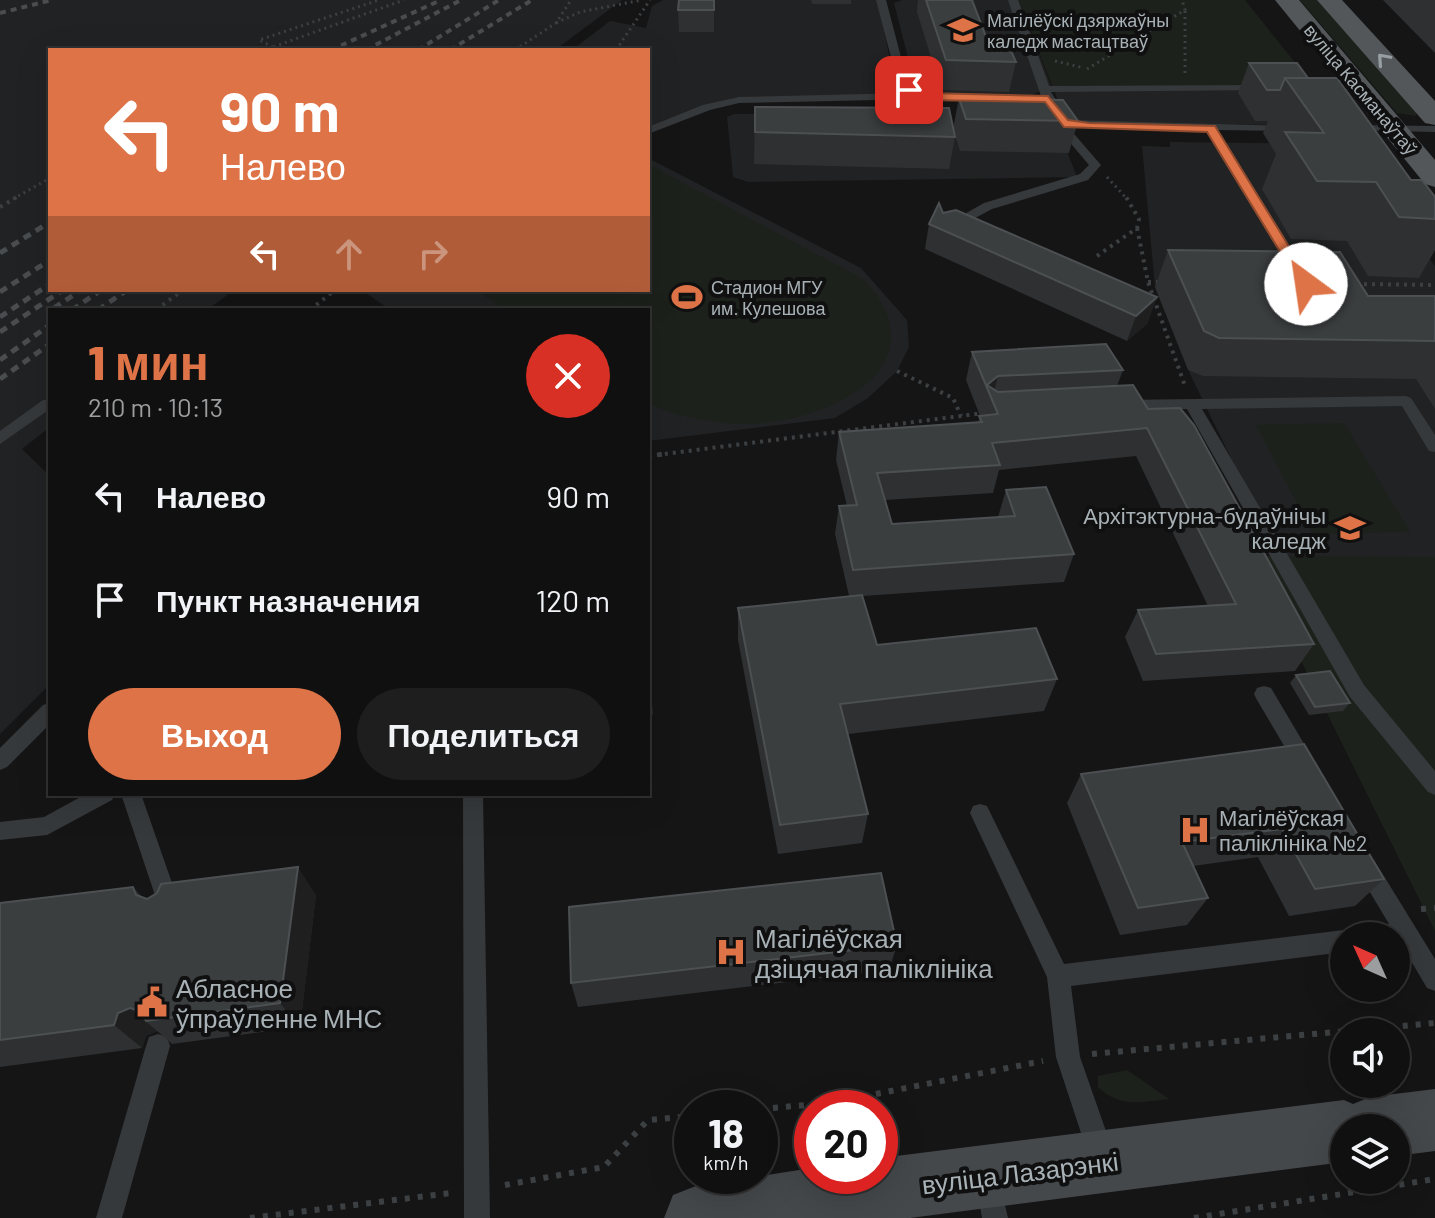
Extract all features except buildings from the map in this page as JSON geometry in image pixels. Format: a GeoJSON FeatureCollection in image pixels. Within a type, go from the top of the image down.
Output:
{"type":"FeatureCollection","features":[{"type":"Feature","properties":{"kind":"main road","name":"вуліца Касманаўтаў"},"geometry":{"type":"LineString","coordinates":[[1287,0],[1435,178]]}},
{"type":"Feature","properties":{"kind":"main road","name":"вуліца Касманаўтаў"},"geometry":{"type":"LineString","coordinates":[[1329,0],[1435,117]]}},
{"type":"Feature","properties":{"kind":"main road","name":"вуліца Лазарэнкі"},"geometry":{"type":"LineString","coordinates":[[696,1218],[991,1198],[1104,1161],[1330,1133]]}},
{"type":"Feature","properties":{"kind":"lane"},"geometry":{"type":"LineString","coordinates":[[881,0],[902,80],[909,90],[925,96]]}},
{"type":"Feature","properties":{"kind":"lane"},"geometry":{"type":"LineString","coordinates":[[943,232],[988,206],[1084,177],[1095,165],[1062,123],[1013,0]]}},
{"type":"Feature","properties":{"kind":"lane"},"geometry":{"type":"LineString","coordinates":[[650,130],[707,107],[739,100],[1263,87]]}},
{"type":"Feature","properties":{"kind":"lane"},"geometry":{"type":"LineString","coordinates":[[1045,123],[1305,128]]}},
{"type":"Feature","properties":{"kind":"lane"},"geometry":{"type":"LineString","coordinates":[[1211,128],[1306,284]]}},
{"type":"Feature","properties":{"kind":"lane"},"geometry":{"type":"LineString","coordinates":[[1336,128],[1435,129]]}},
{"type":"Feature","properties":{"kind":"lane"},"geometry":{"type":"LineString","coordinates":[[1099,406],[1191,402],[1406,401],[1435,447]]}},
{"type":"Feature","properties":{"kind":"lane"},"geometry":{"type":"LineString","coordinates":[[1191,402],[1357,691],[1435,786]]}},
{"type":"Feature","properties":{"kind":"lane"},"geometry":{"type":"LineString","coordinates":[[0,439],[48,403]]}},
{"type":"Feature","properties":{"kind":"lane"},"geometry":{"type":"LineString","coordinates":[[27,419],[48,420]]}},
{"type":"Feature","properties":{"kind":"lane"},"geometry":{"type":"LineString","coordinates":[[1264,694],[1320,789]]}},
{"type":"Feature","properties":{"kind":"lane"},"geometry":{"type":"LineString","coordinates":[[0,761],[48,713]]}},
{"type":"Feature","properties":{"kind":"lane"},"geometry":{"type":"LineString","coordinates":[[0,831],[47,826],[101,796]]}},
{"type":"Feature","properties":{"kind":"lane"},"geometry":{"type":"LineString","coordinates":[[132,796],[171,912]]}},
{"type":"Feature","properties":{"kind":"lane"},"geometry":{"type":"LineString","coordinates":[[473,796],[477,1218]]}},
{"type":"Feature","properties":{"kind":"lane"},"geometry":{"type":"LineString","coordinates":[[980,813],[1058,976],[1068,1057],[1104,1161]]}},
{"type":"Feature","properties":{"kind":"lane"},"geometry":{"type":"LineString","coordinates":[[1352,844],[1388,922]]}},
{"type":"Feature","properties":{"kind":"lane"},"geometry":{"type":"LineString","coordinates":[[1058,976],[1330,943]]}},
{"type":"Feature","properties":{"kind":"lane"},"geometry":{"type":"LineString","coordinates":[[1410,953],[1435,980]]}},
{"type":"Feature","properties":{"kind":"lane"},"geometry":{"type":"LineString","coordinates":[[109,1218],[158,1046]]}},
{"type":"Feature","properties":{"kind":"path"},"geometry":{"type":"LineString","coordinates":[[277,48],[259,40],[379,0]]}},
{"type":"Feature","properties":{"kind":"path"},"geometry":{"type":"LineString","coordinates":[[273,47],[404,0]]}},
{"type":"Feature","properties":{"kind":"path"},"geometry":{"type":"LineString","coordinates":[[556,23],[571,0]]}},
{"type":"Feature","properties":{"kind":"path"},"geometry":{"type":"LineString","coordinates":[[518,48],[556,23],[580,12],[642,0]]}},
{"type":"Feature","properties":{"kind":"path"},"geometry":{"type":"LineString","coordinates":[[618,48],[628,38],[639,10],[650,0]]}},
{"type":"Feature","properties":{"kind":"path"},"geometry":{"type":"LineString","coordinates":[[1182,0],[1185,10],[1184,88]]}},
{"type":"Feature","properties":{"kind":"path"},"geometry":{"type":"LineString","coordinates":[[1052,92],[1185,10]]}},
{"type":"Feature","properties":{"kind":"path"},"geometry":{"type":"LineString","coordinates":[[1028,39],[1137,38]]}},
{"type":"Feature","properties":{"kind":"path"},"geometry":{"type":"LineString","coordinates":[[1095,165],[1136,209],[1148,282],[1191,402]]}},
{"type":"Feature","properties":{"kind":"path"},"geometry":{"type":"LineString","coordinates":[[0,207],[48,179]]}},
{"type":"Feature","properties":{"kind":"path"},"geometry":{"type":"LineString","coordinates":[[1097,256],[1137,228]]}},
{"type":"Feature","properties":{"kind":"path"},"geometry":{"type":"LineString","coordinates":[[159,308],[180,292]]}},
{"type":"Feature","properties":{"kind":"path"},"geometry":{"type":"LineString","coordinates":[[312,308],[332,292]]}},
{"type":"Feature","properties":{"kind":"path"},"geometry":{"type":"LineString","coordinates":[[897,371],[953,398],[961,416]]}},
{"type":"Feature","properties":{"kind":"path"},"geometry":{"type":"LineString","coordinates":[[650,456],[991,412]]}},
{"type":"Feature","properties":{"kind":"path"},"geometry":{"type":"LineString","coordinates":[[1194,1218],[1435,1179]]}},
{"type":"Feature","properties":{"kind":"shaded area"},"geometry":{"type":"Polygon","coordinates":[[[0,0],[622,0],[558,48],[48,48],[48,292],[231,292],[210,308],[48,308],[48,429],[22,449],[48,474],[48,686],[0,734],[0,0]]]}},
{"type":"Feature","properties":{"kind":"shaded area"},"geometry":{"type":"Polygon","coordinates":[[[663,0],[878,0],[898,99],[739,101],[708,108],[650,132],[650,48],[575,48],[610,21],[646,28],[652,6],[663,0]]]}},
{"type":"Feature","properties":{"kind":"shaded area"},"geometry":{"type":"Polygon","coordinates":[[[902,0],[1019,0],[1051,86],[1030,96],[925,96],[915,85],[894,3],[902,0]]]}},
{"type":"Feature","properties":{"kind":"shaded area"},"geometry":{"type":"Polygon","coordinates":[[[1019,0],[1245,0],[1316,89],[1052,85],[1019,0]]]}},
{"type":"Feature","properties":{"kind":"shaded area"},"geometry":{"type":"Polygon","coordinates":[[[1300,0],[1318,0],[1417,112],[1416,116],[1397,113],[1300,0]]]}},
{"type":"Feature","properties":{"kind":"shaded area"},"geometry":{"type":"Polygon","coordinates":[[[1052,85],[1287,86],[1315,125],[1067,124],[1052,85]]]}},
{"type":"Feature","properties":{"kind":"shaded area"},"geometry":{"type":"Polygon","coordinates":[[[734,114],[912,114],[950,129],[1058,128],[1077,177],[748,182],[733,177],[727,117],[734,114]]]}},
{"type":"Feature","properties":{"kind":"shaded area","name":"Архітэктурна-будаўнічы каледж"},"geometry":{"type":"Polygon","coordinates":[[[1170,142],[1340,144],[1435,266],[1435,688],[1339,680],[1191,376],[1155,287],[1142,146],[1170,147],[1170,142]]]}},
{"type":"Feature","properties":{"kind":"shaded area","name":"Стадион МГУ им. Кулешова"},"geometry":{"type":"Polygon","coordinates":[[[650,159],[861,268],[907,320],[909,347],[897,371],[868,398],[835,418],[650,441],[650,308],[387,308],[365,292],[650,292],[650,159]]]}},
{"type":"Feature","properties":{"kind":"shaded area","name":"Стадион МГУ им. Кулешова"},"geometry":{"type":"Polygon","coordinates":[[[650,165],[865,280],[886,312],[891,340],[883,365],[864,386],[838,402],[775,422],[744,424],[707,421],[650,404],[650,308],[503,308],[479,292],[650,292],[650,165]]]}},
{"type":"Feature","properties":{"kind":"shaded area"},"geometry":{"type":"Polygon","coordinates":[[[1344,423],[1410,532],[1313,534],[1256,425],[1344,423]]]}},
{"type":"Feature","properties":{"kind":"shaded area"},"geometry":{"type":"Polygon","coordinates":[[[1249,556],[1435,557],[1435,931],[1249,556]]]}},
{"type":"Feature","properties":{"kind":"shaded area"},"geometry":{"type":"Polygon","coordinates":[[[1127,1070],[1169,1099],[1123,1101],[1098,1087],[1098,1076],[1127,1070]]]}},
{"type":"Feature","properties":{"kind":"railway"},"geometry":{"type":"LineString","coordinates":[[0,13],[52,0]]}},
{"type":"Feature","properties":{"kind":"railway"},"geometry":{"type":"LineString","coordinates":[[335,48],[441,0]]}},
{"type":"Feature","properties":{"kind":"railway"},"geometry":{"type":"LineString","coordinates":[[370,48],[461,0]]}},
{"type":"Feature","properties":{"kind":"railway"},"geometry":{"type":"LineString","coordinates":[[421,48],[499,0]]}},
{"type":"Feature","properties":{"kind":"railway"},"geometry":{"type":"LineString","coordinates":[[453,48],[532,0]]}},
{"type":"Feature","properties":{"kind":"railway"},"geometry":{"type":"LineString","coordinates":[[0,253],[48,223]]}},
{"type":"Feature","properties":{"kind":"railway"},"geometry":{"type":"LineString","coordinates":[[0,292],[48,261]]}},
{"type":"Feature","properties":{"kind":"railway"},"geometry":{"type":"LineString","coordinates":[[0,317],[48,285]]}},
{"type":"Feature","properties":{"kind":"railway"},"geometry":{"type":"LineString","coordinates":[[0,332],[60,292]]}},
{"type":"Feature","properties":{"kind":"railway"},"geometry":{"type":"LineString","coordinates":[[54,308],[78,292]]}},
{"type":"Feature","properties":{"kind":"railway"},"geometry":{"type":"LineString","coordinates":[[75,308],[98,292]]}},
{"type":"Feature","properties":{"kind":"railway"},"geometry":{"type":"LineString","coordinates":[[101,308],[124,292]]}},
{"type":"Feature","properties":{"kind":"railway"},"geometry":{"type":"LineString","coordinates":[[0,360],[48,326]]}},
{"type":"Feature","properties":{"kind":"railway"},"geometry":{"type":"LineString","coordinates":[[0,379],[48,345]]}},
{"type":"Feature","properties":{"kind":"place","name":"Магілёўскі дзяржаўны каледж мастацтваў"},"geometry":{"type":"Point","coordinates":[963,30]}},
{"type":"Feature","properties":{"kind":"place","name":"Стадион МГУ им. Кулешова"},"geometry":{"type":"Point","coordinates":[687,297]}},
{"type":"Feature","properties":{"kind":"place","name":"Архітэктурна-будаўнічы каледж"},"geometry":{"type":"Point","coordinates":[1350,528]}},
{"type":"Feature","properties":{"kind":"place","name":"Магілёўская паліклініка №2"},"geometry":{"type":"Point","coordinates":[1195,830]}},
{"type":"Feature","properties":{"kind":"place","name":"Магілёўская дзіцячая паліклініка"},"geometry":{"type":"Point","coordinates":[731,952]}},
{"type":"Feature","properties":{"kind":"place","name":"Абласное ўпраўленне МНС"},"geometry":{"type":"Point","coordinates":[152,1002]}},
{"type":"Feature","properties":{"kind":"route"},"geometry":{"type":"LineString","coordinates":[[909,90],[925,96],[1030,96],[1048,99],[1064,123],[1089,127],[1211,128],[1306,284]]}}]}
